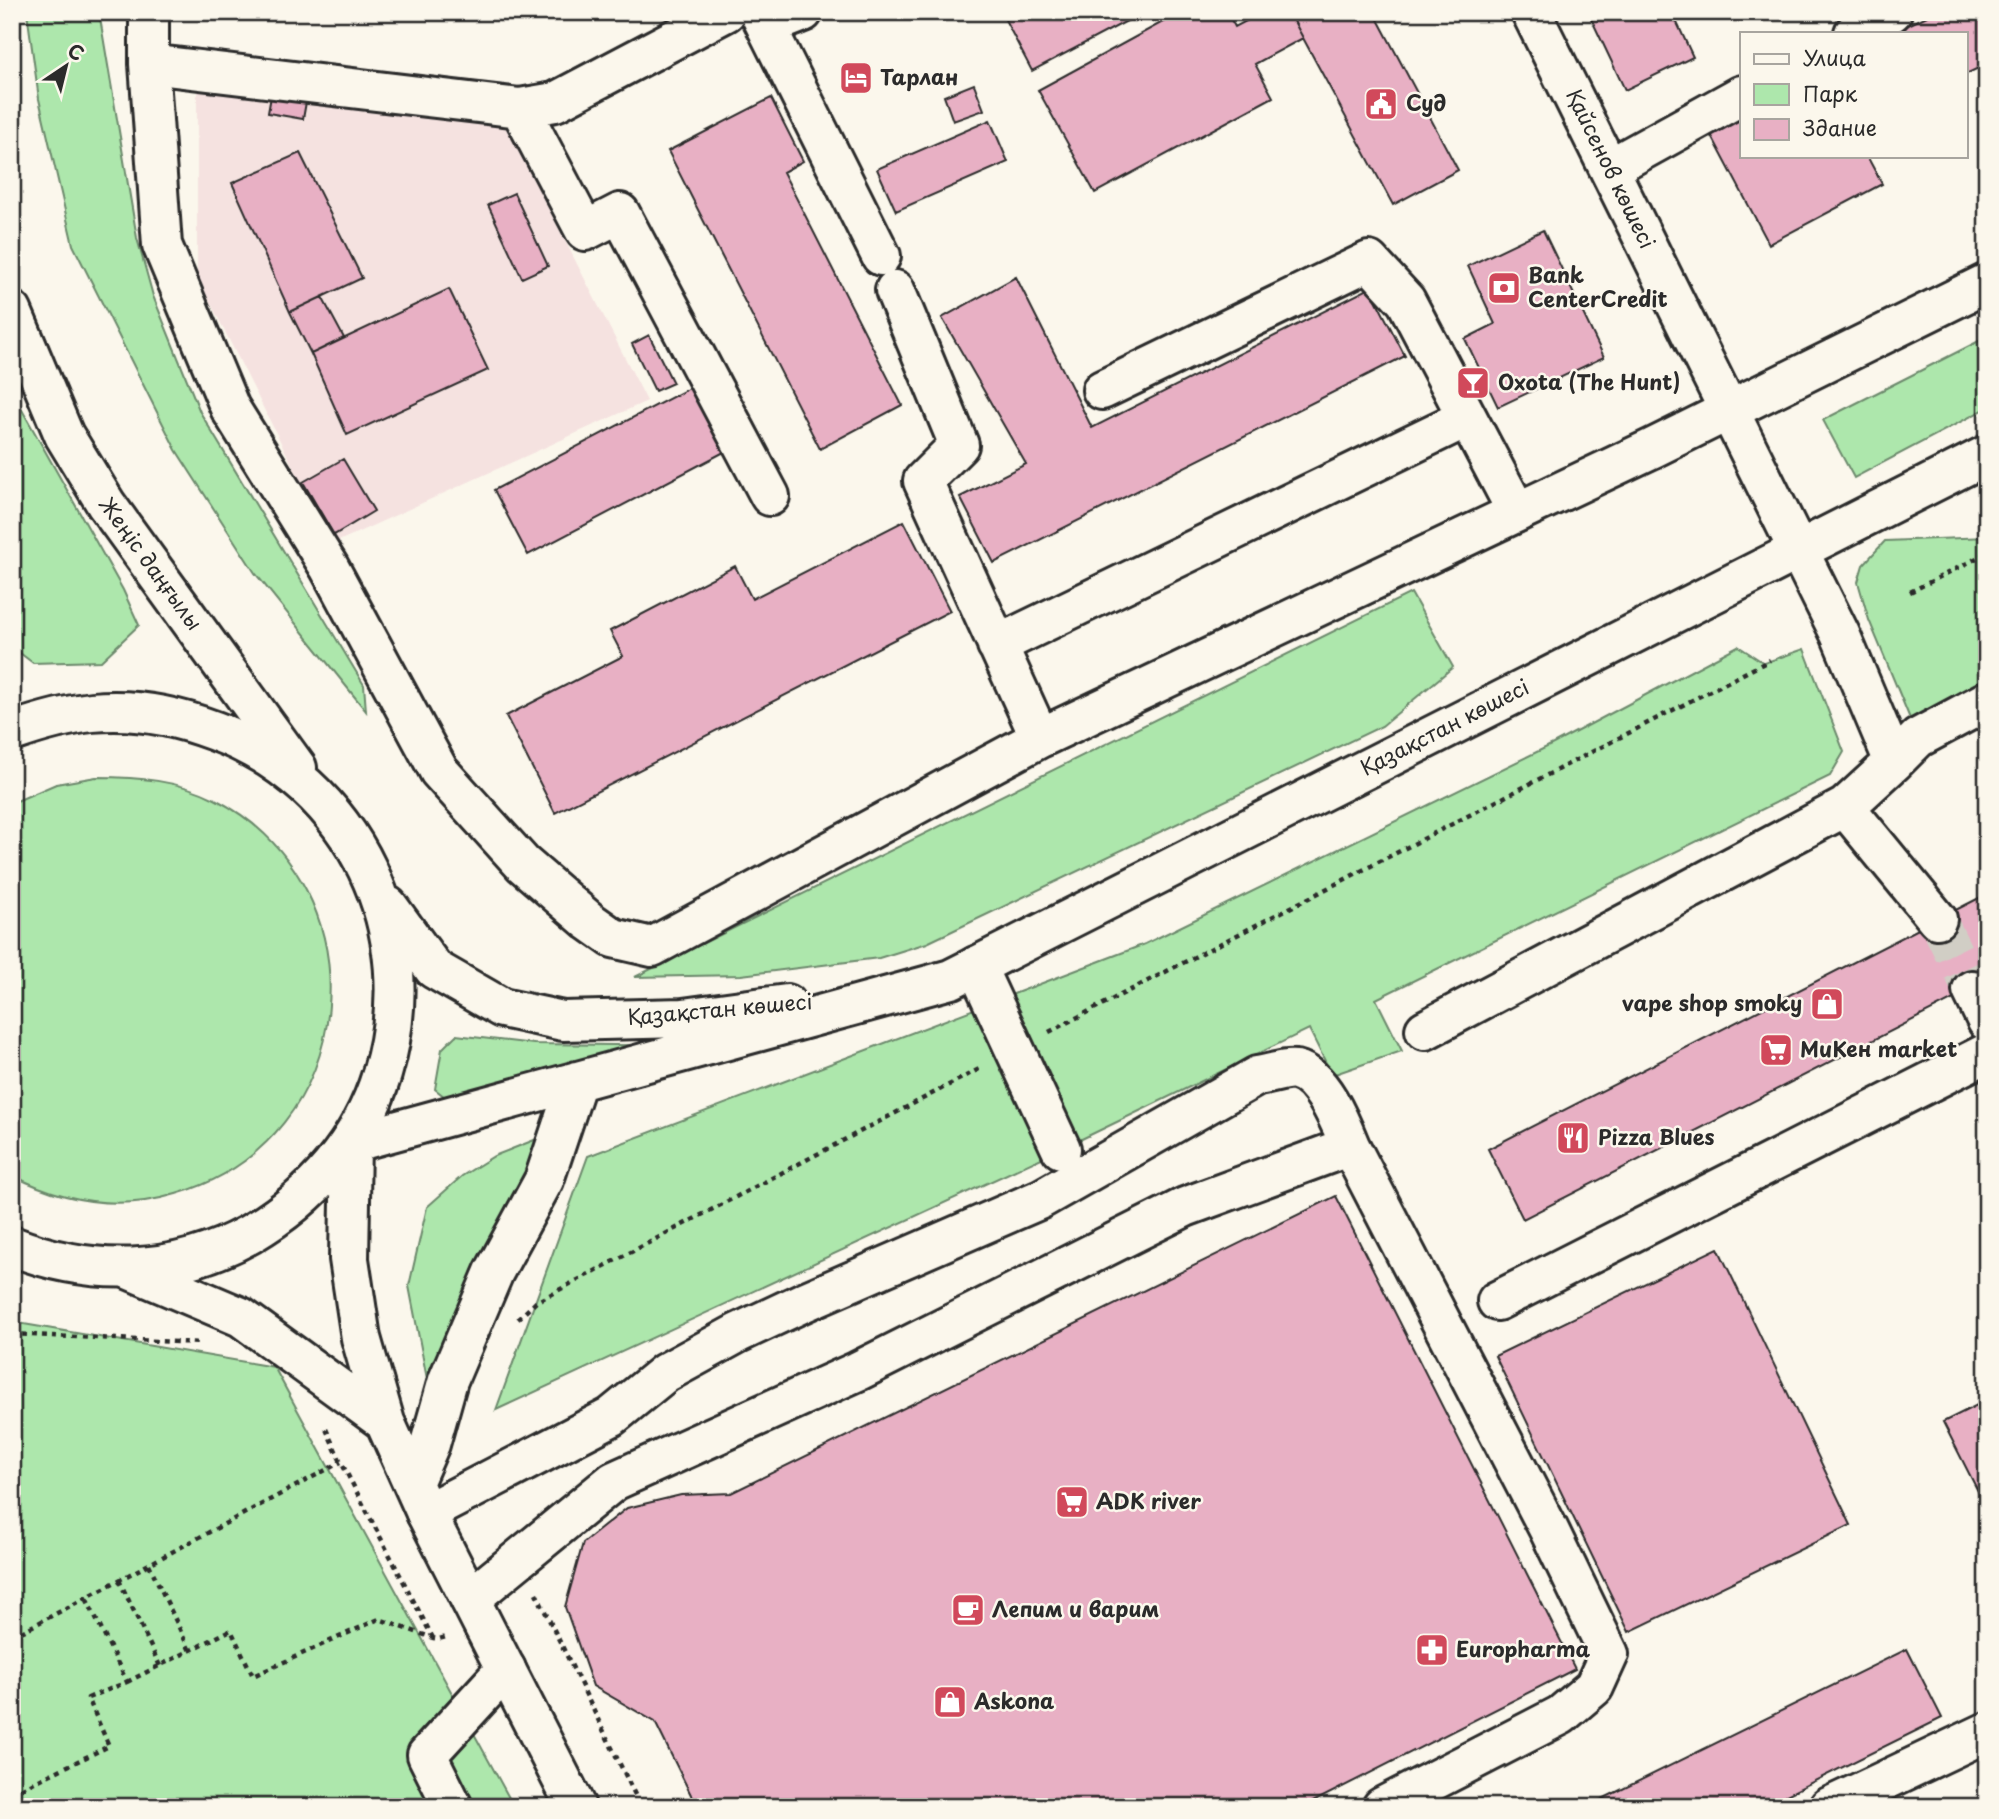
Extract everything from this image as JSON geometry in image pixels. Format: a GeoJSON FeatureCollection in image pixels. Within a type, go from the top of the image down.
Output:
{"type":"FeatureCollection","features":[{"type":"Feature","properties":{"kind":"main road"},"geometry":{"type":"LineString","coordinates":[[149,12],[149,64],[162,245],[230,408],[329,567],[439,771],[523,864],[589,921],[613,938],[652,947],[1040,738],[1730,410],[1987,283]]}},
{"type":"Feature","properties":{"kind":"main road"},"geometry":{"type":"LineString","coordinates":[[149,64],[520,108],[555,102],[726,12]]}},
{"type":"Feature","properties":{"kind":"main road"},"geometry":{"type":"LineString","coordinates":[[803,12],[763,19],[881,256]]}},
{"type":"Feature","properties":{"kind":"main road","name":"Қайсенов көшесі"},"geometry":{"type":"LineString","coordinates":[[1531,12],[1840,634],[1894,762]]}},
{"type":"Feature","properties":{"kind":"main road"},"geometry":{"type":"LineString","coordinates":[[1856,32],[1892,12]]}},
{"type":"Feature","properties":{"kind":"main road"},"geometry":{"type":"LineString","coordinates":[[1610,168],[1740,96]]}},
{"type":"Feature","properties":{"kind":"main road"},"geometry":{"type":"LineString","coordinates":[[520,108],[584,231],[620,213],[770,496]]}},
{"type":"Feature","properties":{"kind":"main road"},"geometry":{"type":"LineString","coordinates":[[1102,390],[1369,261],[1406,301],[1517,512]]}},
{"type":"Feature","properties":{"kind":"main road"},"geometry":{"type":"LineString","coordinates":[[895,290],[959,445],[923,481],[1040,738]]}},
{"type":"Feature","properties":{"kind":"main road","name":"Жеңіс даңғылы"},"geometry":{"type":"LineString","coordinates":[[12,312],[64,435],[106,505],[319,798]]}},
{"type":"Feature","properties":{"kind":"main road"},"geometry":{"type":"LineString","coordinates":[[998,645],[1466,418]]}},
{"type":"Feature","properties":{"kind":"main road","name":"Қазақстан көшесі"},"geometry":{"type":"LineString","coordinates":[[351,1143],[951,979],[1987,455]]}},
{"type":"Feature","properties":{"kind":"main road"},"geometry":{"type":"LineString","coordinates":[[1425,1030],[1845,807],[1918,738],[1987,701]]}},
{"type":"Feature","properties":{"kind":"main road"},"geometry":{"type":"LineString","coordinates":[[12,732],[44,721],[93,712],[143,712],[192,722],[239,739],[281,765],[319,798],[360,853],[379,894],[392,944],[396,996],[390,1048],[375,1097],[351,1143],[317,1184],[276,1219],[230,1245],[179,1262],[127,1268],[23,1259]]}},
{"type":"Feature","properties":{"kind":"main road"},"geometry":{"type":"LineString","coordinates":[[1845,807],[1937,919]]}},
{"type":"Feature","properties":{"kind":"main road","name":"Қазақстан көшесі"},"geometry":{"type":"LineString","coordinates":[[379,894],[434,969],[502,1008],[563,1021],[683,1018],[788,1004],[901,994]]}},
{"type":"Feature","properties":{"kind":"main road"},"geometry":{"type":"LineString","coordinates":[[976,966],[1061,1149]]}},
{"type":"Feature","properties":{"kind":"main road"},"geometry":{"type":"LineString","coordinates":[[1497,1301],[1987,1053]]}},
{"type":"Feature","properties":{"kind":"main road"},"geometry":{"type":"LineString","coordinates":[[419,1498],[611,1417],[665,1373],[738,1333],[901,1258],[1041,1199],[1257,1076],[1296,1070],[1313,1079],[1336,1114],[1350,1146],[1548,1528],[1609,1654],[1594,1687],[1561,1715],[1382,1807]]}},
{"type":"Feature","properties":{"kind":"main road"},"geometry":{"type":"LineString","coordinates":[[419,1498],[429,1444],[448,1380],[495,1272],[544,1180],[577,1081]]}},
{"type":"Feature","properties":{"kind":"main road"},"geometry":{"type":"LineString","coordinates":[[351,1143],[349,1259],[361,1338],[385,1422],[419,1498],[576,1807]]}},
{"type":"Feature","properties":{"kind":"main road"},"geometry":{"type":"LineString","coordinates":[[476,1610],[520,1559],[614,1480],[858,1371],[1185,1207],[1350,1146]]}},
{"type":"Feature","properties":{"kind":"main road"},"geometry":{"type":"LineString","coordinates":[[127,1268],[241,1317],[385,1422]]}},
{"type":"Feature","properties":{"kind":"main road"},"geometry":{"type":"LineString","coordinates":[[453,1807],[427,1755],[506,1670]]}},
{"type":"Feature","properties":{"kind":"main road"},"geometry":{"type":"LineString","coordinates":[[1829,1807],[1973,1739]]}},
{"type":"Feature","properties":{"kind":"path"},"geometry":{"type":"LineString","coordinates":[[1910,592],[1987,553]]}},
{"type":"Feature","properties":{"kind":"path"},"geometry":{"type":"LineString","coordinates":[[509,1327],[536,1302],[991,1063],[1016,1053],[1051,1031],[1770,660]]}},
{"type":"Feature","properties":{"kind":"path"},"geometry":{"type":"LineString","coordinates":[[12,1334],[200,1343],[212,1347]]}},
{"type":"Feature","properties":{"kind":"path"},"geometry":{"type":"LineString","coordinates":[[322,1418],[341,1462],[433,1638]]}},
{"type":"Feature","properties":{"kind":"path"},"geometry":{"type":"LineString","coordinates":[[12,1637],[341,1462]]}},
{"type":"Feature","properties":{"kind":"path"},"geometry":{"type":"LineString","coordinates":[[520,1559],[641,1807]]}},
{"type":"Feature","properties":{"kind":"path"},"geometry":{"type":"LineString","coordinates":[[149,1564],[190,1651]]}},
{"type":"Feature","properties":{"kind":"path"},"geometry":{"type":"LineString","coordinates":[[119,1580],[160,1666]]}},
{"type":"Feature","properties":{"kind":"path"},"geometry":{"type":"LineString","coordinates":[[12,1793],[109,1746],[88,1698],[127,1682],[231,1630],[253,1676],[379,1619],[439,1639],[476,1610],[537,1594]]}},
{"type":"Feature","properties":{"kind":"path"},"geometry":{"type":"LineString","coordinates":[[86,1598],[127,1682]]}},
{"type":"Feature","properties":{"kind":"shaded area"},"geometry":{"type":"Polygon","coordinates":[[[197,79],[504,121],[647,401],[332,544],[197,276],[197,79]]]}},
{"type":"Feature","properties":{"kind":"green space"},"geometry":{"type":"Polygon","coordinates":[[[27,12],[99,12],[137,238],[153,296],[200,412],[364,685],[366,711],[255,573],[176,450],[73,245],[39,99],[27,12]]]}},
{"type":"Feature","properties":{"kind":"green space"},"geometry":{"type":"Polygon","coordinates":[[[1987,337],[1987,408],[1854,478],[1823,420],[1987,337]]]}},
{"type":"Feature","properties":{"kind":"green space"},"geometry":{"type":"Polygon","coordinates":[[[12,392],[123,590],[139,625],[101,661],[33,663],[12,647],[12,392]]]}},
{"type":"Feature","properties":{"kind":"green space"},"geometry":{"type":"Polygon","coordinates":[[[1987,537],[1987,701],[1918,738],[1869,620],[1858,582],[1863,565],[1885,541],[1987,537]]]}},
{"type":"Feature","properties":{"kind":"green space"},"geometry":{"type":"Polygon","coordinates":[[[1411,593],[1453,667],[1382,726],[927,943],[879,958],[741,975],[635,977],[1411,593]]]}},
{"type":"Feature","properties":{"kind":"green space"},"geometry":{"type":"Polygon","coordinates":[[[1738,646],[1764,663],[1804,649],[1844,752],[1830,776],[1376,999],[1402,1051],[1332,1075],[1309,1029],[1061,1149],[496,1410],[588,1156],[1145,944],[1553,744],[1738,646]]]}},
{"type":"Feature","properties":{"kind":"green space"},"geometry":{"type":"Polygon","coordinates":[[[96,777],[157,781],[187,788],[215,799],[270,839],[307,891],[326,949],[329,1010],[314,1069],[284,1122],[238,1165],[176,1194],[134,1202],[113,1203],[72,1197],[52,1192],[12,1175],[12,803],[56,784],[96,777]]]}},
{"type":"Feature","properties":{"kind":"green space"},"geometry":{"type":"Polygon","coordinates":[[[456,1035],[534,1044],[696,1046],[455,1105],[435,1089],[442,1049],[456,1035]]]}},
{"type":"Feature","properties":{"kind":"green space"},"geometry":{"type":"Polygon","coordinates":[[[547,1135],[427,1379],[409,1286],[427,1207],[462,1176],[494,1156],[547,1135]]]}},
{"type":"Feature","properties":{"kind":"green space"},"geometry":{"type":"Polygon","coordinates":[[[12,1322],[274,1367],[514,1807],[12,1807],[12,1322]]]}},
{"type":"Feature","properties":{"kind":"building"},"geometry":{"type":"Polygon","coordinates":[[[1001,12],[1144,12],[1032,71],[1001,12]]]}},
{"type":"Feature","properties":{"kind":"building"},"geometry":{"type":"Polygon","coordinates":[[[1181,12],[1227,12],[1235,27],[1263,12],[1289,12],[1303,38],[1255,64],[1273,97],[1095,193],[1038,90],[1181,12]]]}},
{"type":"Feature","properties":{"kind":"building","name":"Суд"},"geometry":{"type":"Polygon","coordinates":[[[1289,12],[1374,12],[1458,170],[1393,205],[1289,12]]]}},
{"type":"Feature","properties":{"kind":"building"},"geometry":{"type":"Polygon","coordinates":[[[1588,12],[1672,12],[1693,57],[1625,90],[1588,12]]]}},
{"type":"Feature","properties":{"kind":"building"},"geometry":{"type":"Polygon","coordinates":[[[1935,12],[1987,12],[1987,64],[1968,73],[1968,32],[1894,32],[1935,12]]]}},
{"type":"Feature","properties":{"kind":"building"},"geometry":{"type":"Polygon","coordinates":[[[974,84],[984,110],[953,121],[944,96],[974,84]]]}},
{"type":"Feature","properties":{"kind":"building"},"geometry":{"type":"Polygon","coordinates":[[[271,96],[306,102],[303,119],[268,113],[271,96]]]}},
{"type":"Feature","properties":{"kind":"building"},"geometry":{"type":"Polygon","coordinates":[[[771,98],[803,161],[783,172],[902,405],[820,449],[668,151],[771,98]]]}},
{"type":"Feature","properties":{"kind":"building"},"geometry":{"type":"Polygon","coordinates":[[[1740,108],[1740,158],[1868,158],[1882,184],[1769,244],[1706,125],[1740,108]]]}},
{"type":"Feature","properties":{"kind":"building"},"geometry":{"type":"Polygon","coordinates":[[[990,120],[1008,162],[896,211],[877,169],[990,120]]]}},
{"type":"Feature","properties":{"kind":"building"},"geometry":{"type":"Polygon","coordinates":[[[300,153],[362,278],[290,312],[232,183],[300,153]]]}},
{"type":"Feature","properties":{"kind":"building"},"geometry":{"type":"Polygon","coordinates":[[[514,193],[548,266],[522,278],[488,205],[514,193]]]}},
{"type":"Feature","properties":{"kind":"building"},"geometry":{"type":"Polygon","coordinates":[[[1543,230],[1604,357],[1498,407],[1465,339],[1495,324],[1468,266],[1543,230]]]}},
{"type":"Feature","properties":{"kind":"building"},"geometry":{"type":"Polygon","coordinates":[[[1016,277],[1092,428],[1370,288],[1405,356],[994,563],[960,497],[1026,464],[942,318],[1016,277]]]}},
{"type":"Feature","properties":{"kind":"building"},"geometry":{"type":"Polygon","coordinates":[[[449,289],[488,370],[347,435],[311,354],[449,289]]]}},
{"type":"Feature","properties":{"kind":"building"},"geometry":{"type":"Polygon","coordinates":[[[322,297],[344,338],[311,354],[290,312],[322,297]]]}},
{"type":"Feature","properties":{"kind":"building"},"geometry":{"type":"Polygon","coordinates":[[[649,335],[673,383],[655,391],[632,344],[649,335]]]}},
{"type":"Feature","properties":{"kind":"building"},"geometry":{"type":"Polygon","coordinates":[[[695,385],[728,450],[528,555],[494,490],[695,385]]]}},
{"type":"Feature","properties":{"kind":"building"},"geometry":{"type":"Polygon","coordinates":[[[343,459],[374,511],[334,535],[303,482],[343,459]]]}},
{"type":"Feature","properties":{"kind":"building"},"geometry":{"type":"Polygon","coordinates":[[[904,521],[950,611],[555,813],[506,716],[623,656],[610,631],[735,566],[752,599],[904,521]]]}},
{"type":"Feature","properties":{"kind":"building"},"geometry":{"type":"Polygon","coordinates":[[[1987,894],[1987,982],[1523,1219],[1488,1149],[1987,894]]]}},
{"type":"Feature","properties":{"kind":"building","name":"ADK river"},"geometry":{"type":"Polygon","coordinates":[[[1336,1196],[1575,1669],[1303,1807],[697,1807],[655,1722],[593,1686],[565,1607],[583,1543],[627,1508],[681,1495],[731,1493],[1336,1196]]]}},
{"type":"Feature","properties":{"kind":"building"},"geometry":{"type":"Polygon","coordinates":[[[1718,1248],[1851,1525],[1629,1632],[1495,1356],[1718,1248]]]}},
{"type":"Feature","properties":{"kind":"building"},"geometry":{"type":"Polygon","coordinates":[[[1987,1400],[1987,1509],[1943,1422],[1987,1400]]]}},
{"type":"Feature","properties":{"kind":"building"},"geometry":{"type":"Polygon","coordinates":[[[1907,1649],[1942,1718],[1762,1807],[1586,1807],[1907,1649]]]}},
{"type":"Feature","properties":{"kind":"tunnel"},"geometry":{"type":"LineString","coordinates":[[1937,919],[1972,990]]}},
{"type":"Feature","properties":{"kind":"place","name":"Тарлан"},"geometry":{"type":"Point","coordinates":[856,78]}},
{"type":"Feature","properties":{"kind":"place","name":"Суд"},"geometry":{"type":"Point","coordinates":[1381,104]}},
{"type":"Feature","properties":{"kind":"place","name":"Bank CenterCredit"},"geometry":{"type":"Point","coordinates":[1504,288]}},
{"type":"Feature","properties":{"kind":"place","name":"Oxota (The Hunt)"},"geometry":{"type":"Point","coordinates":[1473,383]}},
{"type":"Feature","properties":{"kind":"place","name":"vape shop smoky"},"geometry":{"type":"Point","coordinates":[1827,1004]}},
{"type":"Feature","properties":{"kind":"place","name":"МиКен market"},"geometry":{"type":"Point","coordinates":[1776,1050]}},
{"type":"Feature","properties":{"kind":"place","name":"Pizza Blues"},"geometry":{"type":"Point","coordinates":[1573,1138]}},
{"type":"Feature","properties":{"kind":"place","name":"ADK river"},"geometry":{"type":"Point","coordinates":[1072,1502]}},
{"type":"Feature","properties":{"kind":"place","name":"Лепим и варим"},"geometry":{"type":"Point","coordinates":[968,1610]}},
{"type":"Feature","properties":{"kind":"place","name":"Europharma"},"geometry":{"type":"Point","coordinates":[1432,1650]}},
{"type":"Feature","properties":{"kind":"place","name":"Askona"},"geometry":{"type":"Point","coordinates":[950,1702]}}]}
